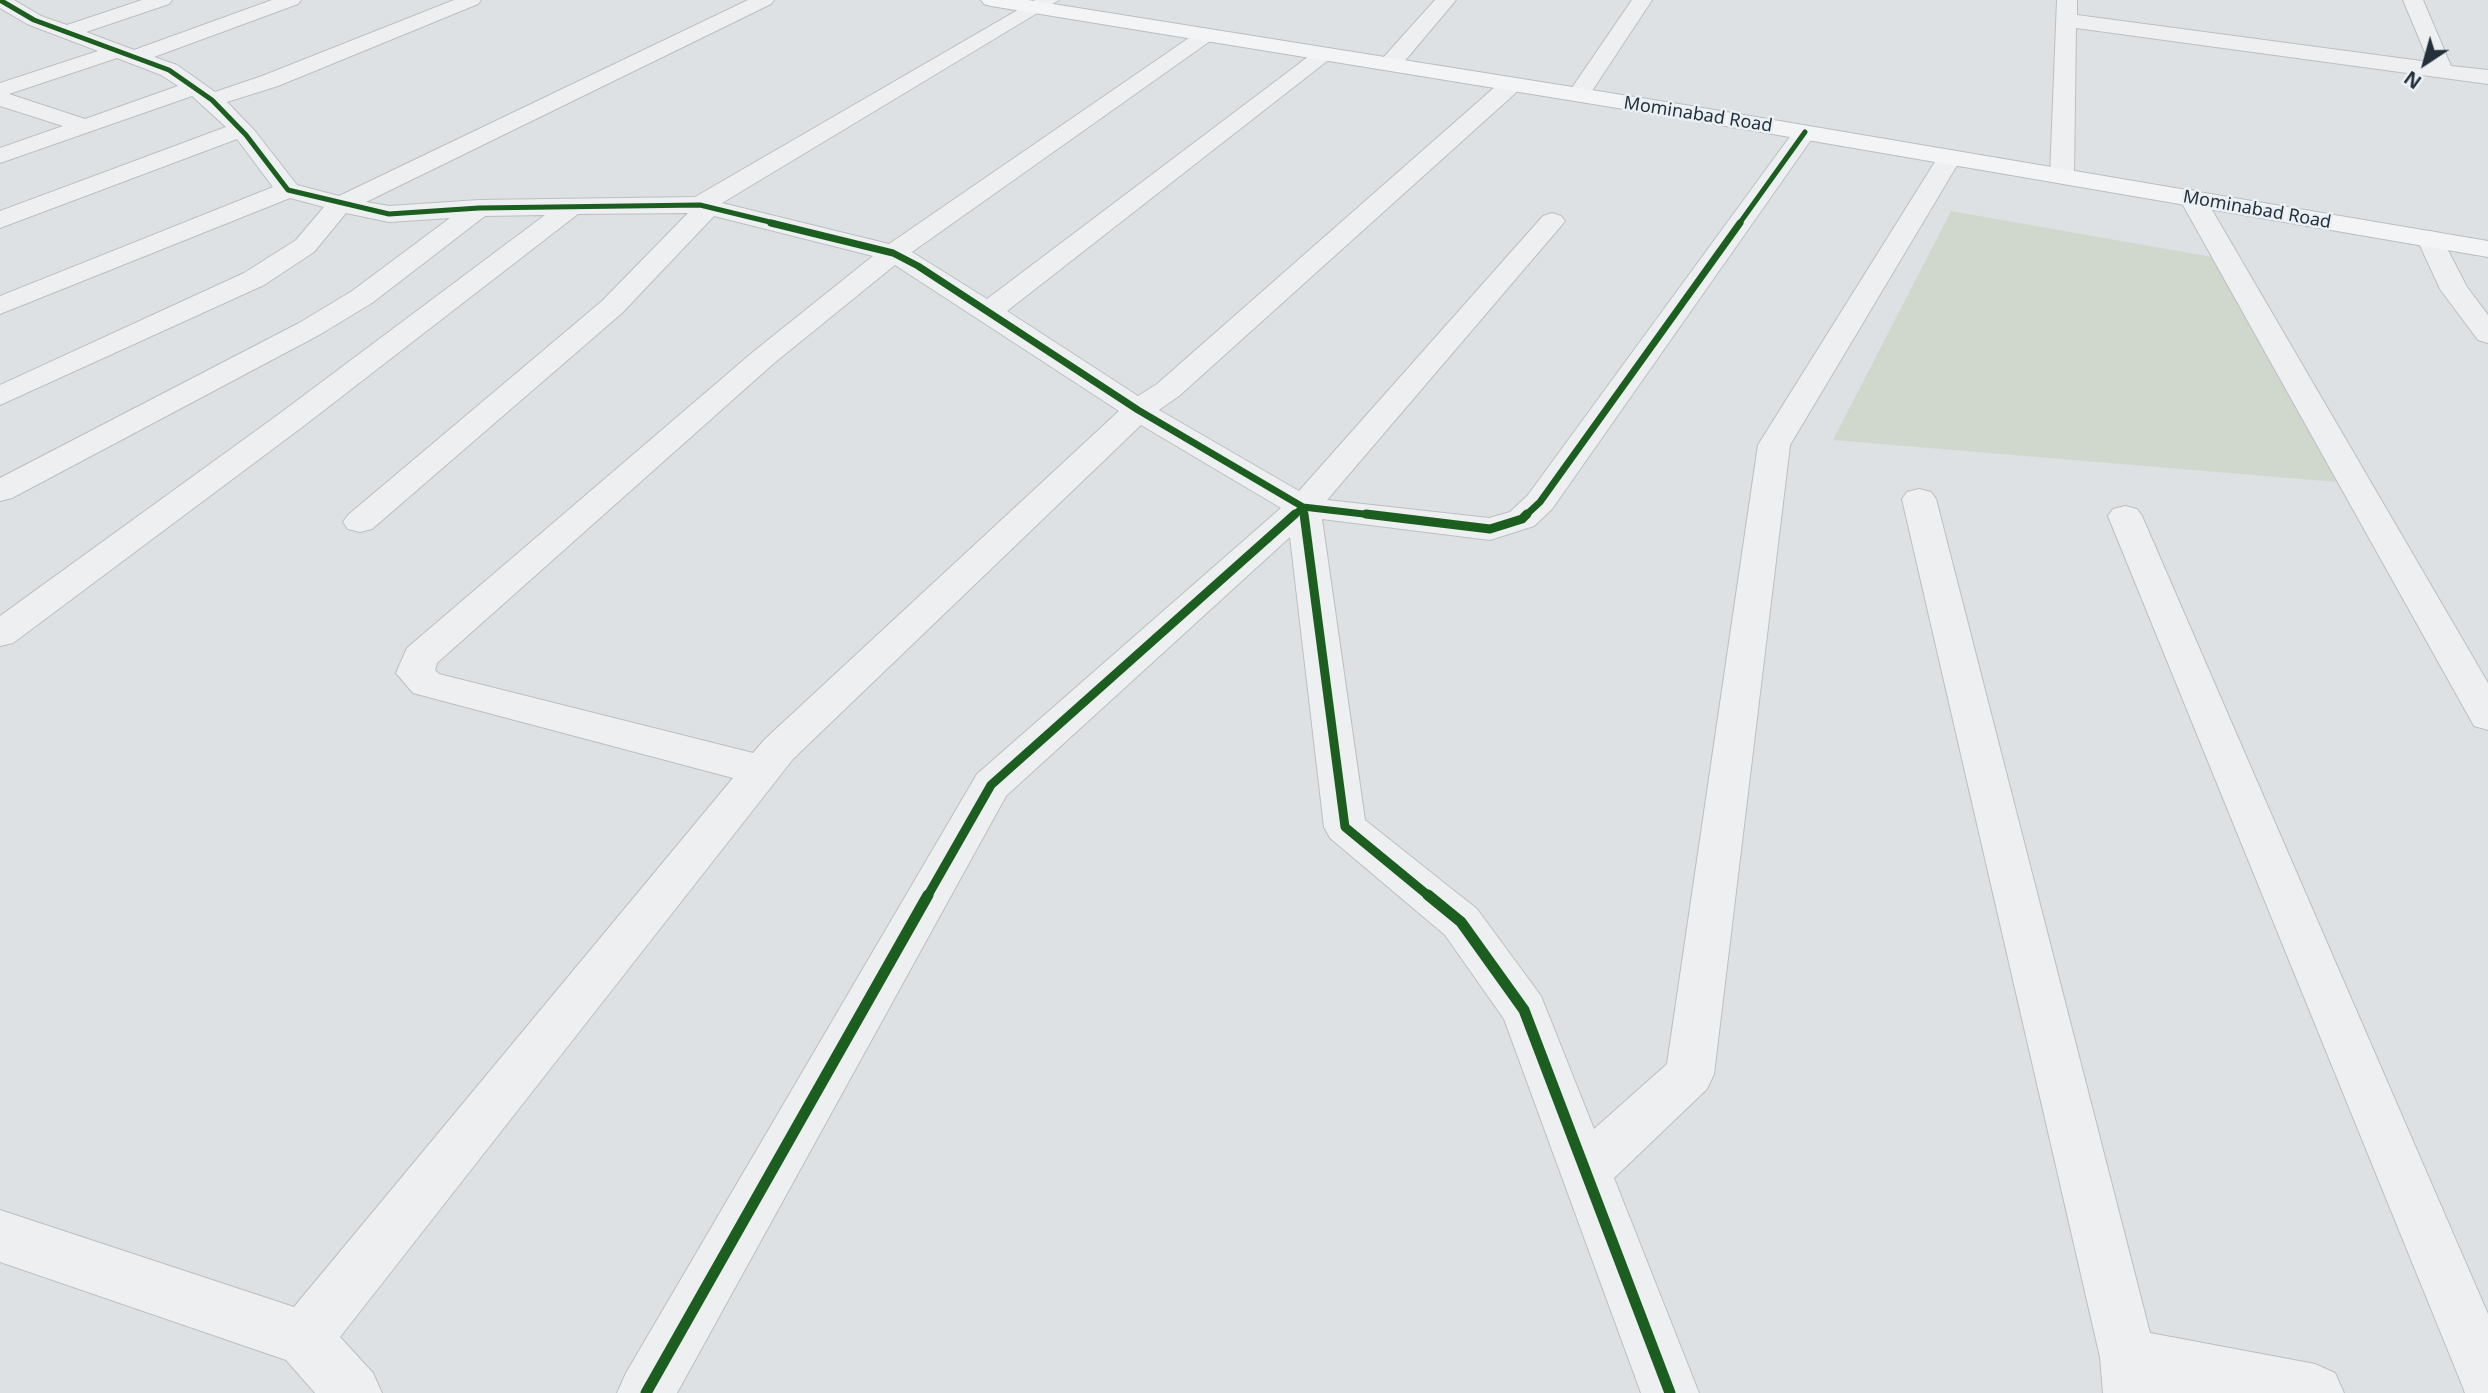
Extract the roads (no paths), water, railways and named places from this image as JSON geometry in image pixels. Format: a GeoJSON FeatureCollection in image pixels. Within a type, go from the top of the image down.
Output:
{"type":"FeatureCollection","features":[{"type":"Feature","properties":{"kind":"main road","name":"Mominabad Road"},"geometry":{"type":"LineString","coordinates":[[991,0],[1041,3],[1206,35],[1805,132],[2488,249]]}},
{"type":"Feature","properties":{"kind":"street"},"geometry":{"type":"LineString","coordinates":[[67,32],[162,0]]}},
{"type":"Feature","properties":{"kind":"street"},"geometry":{"type":"LineString","coordinates":[[0,90],[126,54],[291,0]]}},
{"type":"Feature","properties":{"kind":"street"},"geometry":{"type":"LineString","coordinates":[[0,156],[85,127],[204,94],[270,81],[471,0]]}},
{"type":"Feature","properties":{"kind":"street"},"geometry":{"type":"LineString","coordinates":[[0,396],[254,279],[305,246],[340,205],[764,0]]}},
{"type":"Feature","properties":{"kind":"street"},"geometry":{"type":"LineString","coordinates":[[1390,64],[1446,0]]}},
{"type":"Feature","properties":{"kind":"street"},"geometry":{"type":"LineString","coordinates":[[1578,95],[1642,0]]}},
{"type":"Feature","properties":{"kind":"street"},"geometry":{"type":"LineString","coordinates":[[2413,0],[2442,69]]}},
{"type":"Feature","properties":{"kind":"street"},"geometry":{"type":"LineString","coordinates":[[4,1],[34,20],[170,70],[204,94],[240,130],[288,190],[340,205],[389,214],[479,208],[704,206],[893,253],[918,266],[1138,410],[1303,507],[1490,529],[1522,519],[1541,502],[1805,132]]}},
{"type":"Feature","properties":{"kind":"street"},"geometry":{"type":"LineString","coordinates":[[360,522],[612,307],[704,206],[1041,3]]}},
{"type":"Feature","properties":{"kind":"street"},"geometry":{"type":"LineString","coordinates":[[2062,176],[2066,10],[2488,77]]}},
{"type":"Feature","properties":{"kind":"street"},"geometry":{"type":"LineString","coordinates":[[761,770],[425,684],[415,673],[420,657],[430,648],[763,358],[893,253],[1206,35]]}},
{"type":"Feature","properties":{"kind":"street"},"geometry":{"type":"LineString","coordinates":[[987,313],[1324,54]]}},
{"type":"Feature","properties":{"kind":"street"},"geometry":{"type":"LineString","coordinates":[[304,1338],[779,748],[1138,410],[1168,390],[1512,84]]}},
{"type":"Feature","properties":{"kind":"street"},"geometry":{"type":"LineString","coordinates":[[0,99],[85,127]]}},
{"type":"Feature","properties":{"kind":"street"},"geometry":{"type":"LineString","coordinates":[[0,220],[240,130]]}},
{"type":"Feature","properties":{"kind":"street"},"geometry":{"type":"LineString","coordinates":[[1586,1171],[1690,1074],[1774,445],[1950,157]]}},
{"type":"Feature","properties":{"kind":"street"},"geometry":{"type":"LineString","coordinates":[[0,306],[288,190]]}},
{"type":"Feature","properties":{"kind":"street"},"geometry":{"type":"LineString","coordinates":[[2192,198],[2488,716]]}},
{"type":"Feature","properties":{"kind":"street"},"geometry":{"type":"LineString","coordinates":[[0,634],[290,421],[573,206]]}},
{"type":"Feature","properties":{"kind":"street"},"geometry":{"type":"LineString","coordinates":[[0,491],[309,329],[362,297],[479,208]]}},
{"type":"Feature","properties":{"kind":"street"},"geometry":{"type":"LineString","coordinates":[[646,1393],[992,785],[1303,507],[1552,221]]}},
{"type":"Feature","properties":{"kind":"street"},"geometry":{"type":"LineString","coordinates":[[2430,239],[2454,289],[2488,334]]}},
{"type":"Feature","properties":{"kind":"street"},"geometry":{"type":"LineString","coordinates":[[1919,499],[2130,1375],[2315,1393]]}},
{"type":"Feature","properties":{"kind":"street"},"geometry":{"type":"LineString","coordinates":[[1303,507],[1346,827],[1461,922],[1524,1010],[1670,1393]]}},
{"type":"Feature","properties":{"kind":"street"},"geometry":{"type":"LineString","coordinates":[[2125,516],[2488,1380]]}},
{"type":"Feature","properties":{"kind":"street"},"geometry":{"type":"LineString","coordinates":[[0,1236],[304,1338],[353,1393]]}}]}
